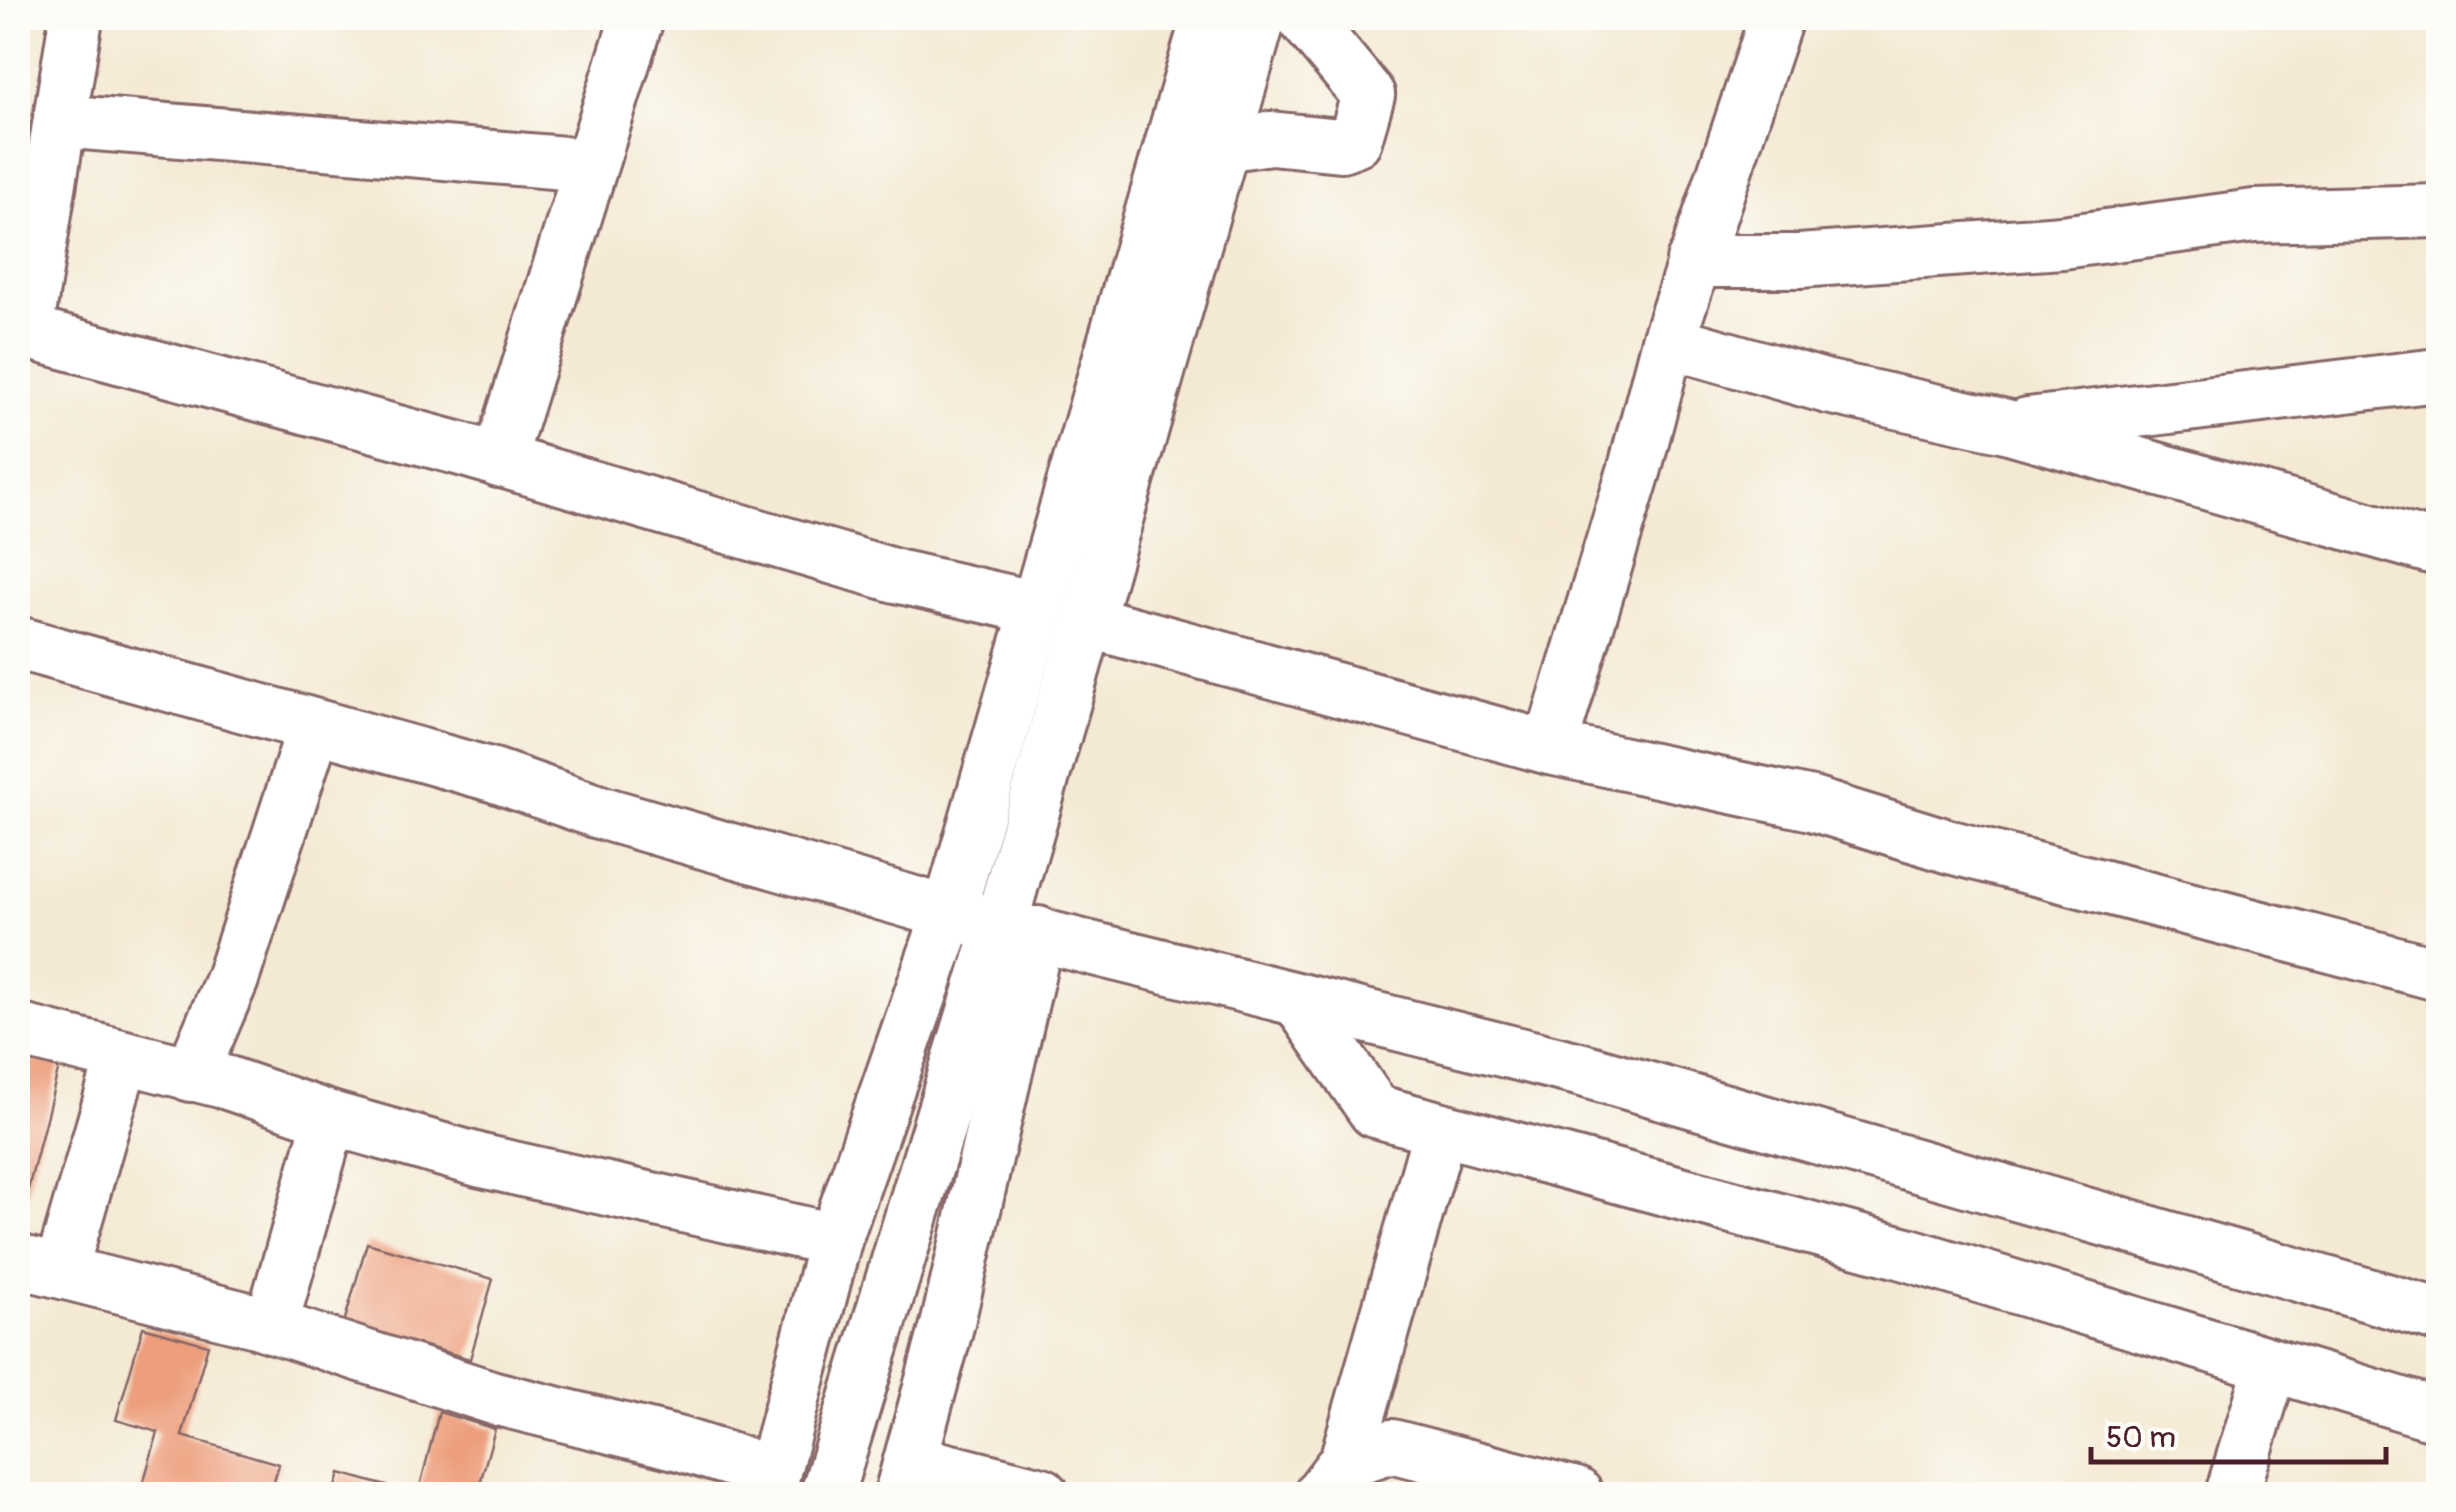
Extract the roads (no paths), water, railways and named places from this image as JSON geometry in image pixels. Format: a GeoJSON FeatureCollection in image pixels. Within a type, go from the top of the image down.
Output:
{"type":"FeatureCollection","features":[{"type":"Feature","properties":{"kind":"street"},"geometry":{"type":"LineString","coordinates":[[76,18],[22,331],[499,460],[896,576],[1062,614],[1550,748],[1812,804],[1951,847],[2438,974]]}},
{"type":"Feature","properties":{"kind":"street"},"geometry":{"type":"LineString","coordinates":[[499,460],[636,18]]}},
{"type":"Feature","properties":{"kind":"street"},"geometry":{"type":"LineString","coordinates":[[1042,1494],[906,1478],[948,1322],[1019,928],[1062,614],[1208,18]]}},
{"type":"Feature","properties":{"kind":"street"},"geometry":{"type":"LineString","coordinates":[[122,1059],[39,1265],[271,1326],[494,1398],[680,1444],[770,1484],[836,1240],[949,913],[1062,614],[1223,146],[1260,18]]}},
{"type":"Feature","properties":{"kind":"street"},"geometry":{"type":"LineString","coordinates":[[1223,146],[1270,138],[1341,145],[1355,140],[1368,95],[1304,18]]}},
{"type":"Feature","properties":{"kind":"street"},"geometry":{"type":"LineString","coordinates":[[1550,748],[1636,468],[1668,341],[1776,18]]}},
{"type":"Feature","properties":{"kind":"street"},"geometry":{"type":"LineString","coordinates":[[60,121],[589,164]]}},
{"type":"Feature","properties":{"kind":"street"},"geometry":{"type":"LineString","coordinates":[[1693,261],[1799,262],[2062,242],[2254,216],[2438,211]]}},
{"type":"Feature","properties":{"kind":"street"},"geometry":{"type":"LineString","coordinates":[[1668,341],[1828,386],[2006,426],[2438,549]]}},
{"type":"Feature","properties":{"kind":"street"},"geometry":{"type":"LineString","coordinates":[[2006,426],[2438,375]]}},
{"type":"Feature","properties":{"kind":"street"},"geometry":{"type":"LineString","coordinates":[[18,642],[494,775],[599,812],[949,913],[1579,1068],[2438,1315]]}},
{"type":"Feature","properties":{"kind":"street"},"geometry":{"type":"LineString","coordinates":[[191,1074],[232,979],[314,726]]}},
{"type":"Feature","properties":{"kind":"street"},"geometry":{"type":"LineString","coordinates":[[827,1494],[1019,928]]}},
{"type":"Feature","properties":{"kind":"street"},"geometry":{"type":"LineString","coordinates":[[1298,1000],[1375,1111],[1903,1253],[2438,1415]]}},
{"type":"Feature","properties":{"kind":"street"},"geometry":{"type":"LineString","coordinates":[[18,1030],[191,1074],[482,1161],[836,1240]]}},
{"type":"Feature","properties":{"kind":"street"},"geometry":{"type":"LineString","coordinates":[[271,1326],[330,1118]]}},
{"type":"Feature","properties":{"kind":"street"},"geometry":{"type":"LineString","coordinates":[[1333,1478],[1440,1130]]}},
{"type":"Feature","properties":{"kind":"street"},"geometry":{"type":"LineString","coordinates":[[2232,1494],[2271,1367]]}},
{"type":"Feature","properties":{"kind":"street"},"geometry":{"type":"LineString","coordinates":[[1333,1478],[1392,1446],[1576,1494]]}}]}
